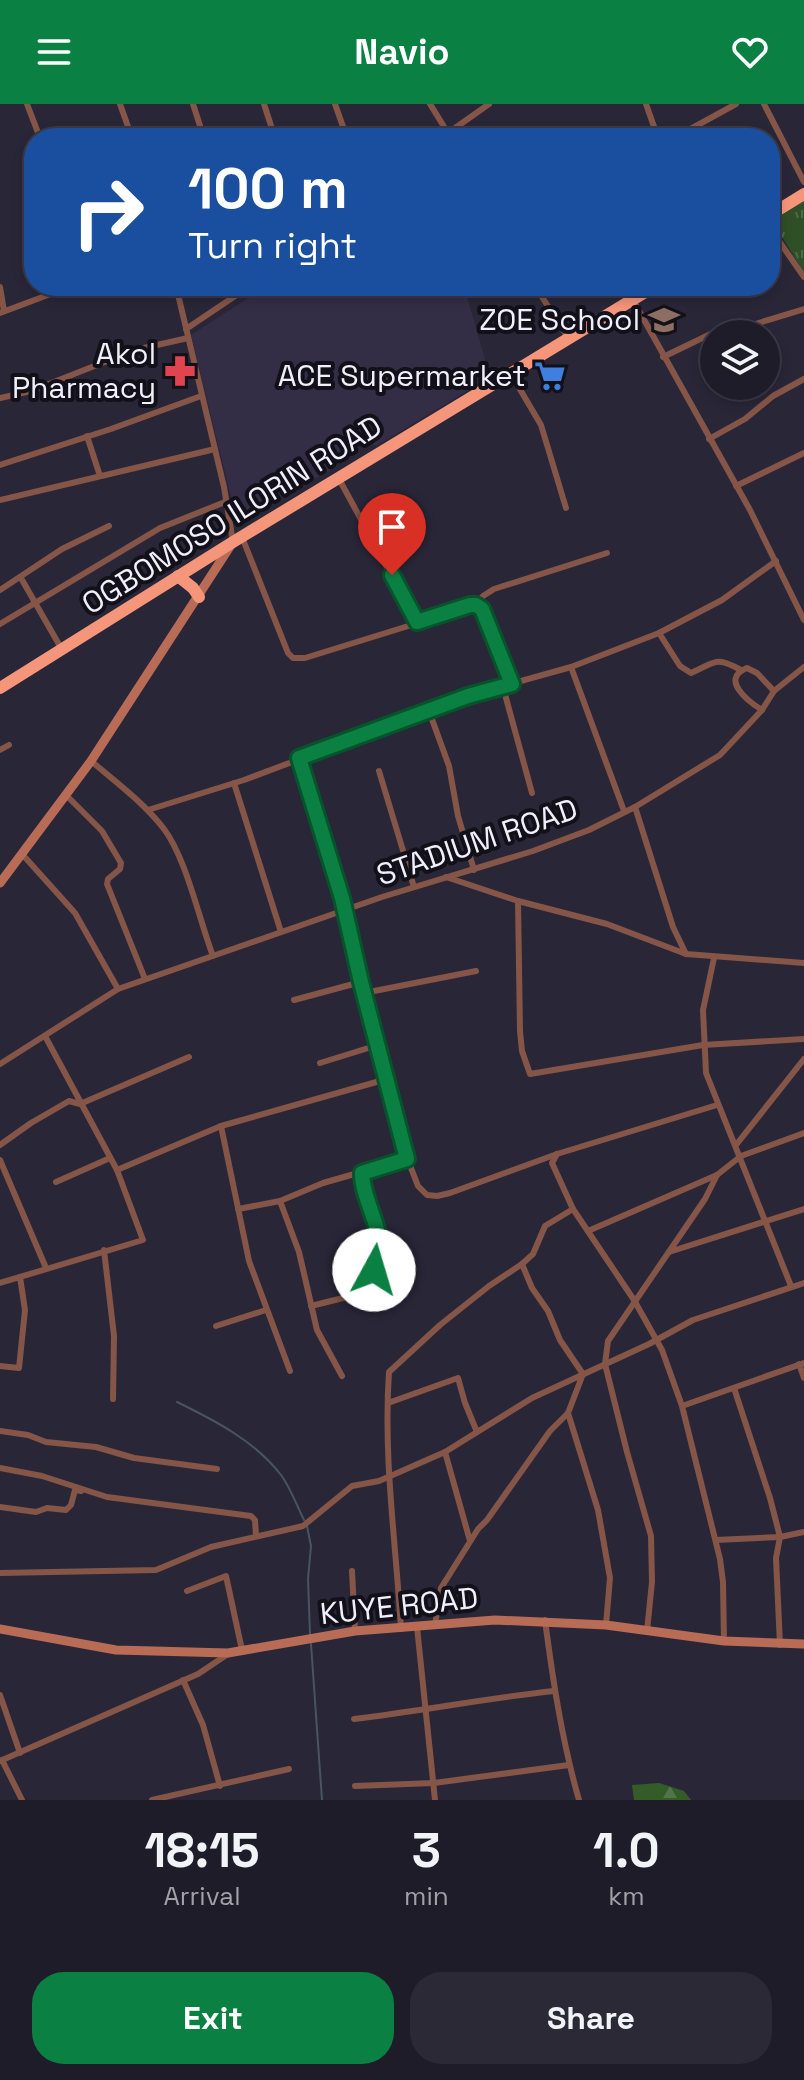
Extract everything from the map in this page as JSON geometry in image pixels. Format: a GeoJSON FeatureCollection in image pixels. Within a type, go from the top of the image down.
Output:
{"type":"FeatureCollection","features":[{"type":"Feature","properties":{"kind":"highway"},"geometry":{"type":"LineString","coordinates":[[780,209],[804,194]]}},
{"type":"Feature","properties":{"kind":"highway","name":"OGBOMOSO ILORIN ROAD"},"geometry":{"type":"LineString","coordinates":[[0,688],[178,576],[639,296]]}},
{"type":"Feature","properties":{"kind":"highway"},"geometry":{"type":"LineString","coordinates":[[178,576],[199,597]]}},
{"type":"Feature","properties":{"kind":"street"},"geometry":{"type":"LineString","coordinates":[[27,104],[36,128]]}},
{"type":"Feature","properties":{"kind":"street"},"geometry":{"type":"LineString","coordinates":[[120,104],[128,128]]}},
{"type":"Feature","properties":{"kind":"street"},"geometry":{"type":"LineString","coordinates":[[193,104],[201,128]]}},
{"type":"Feature","properties":{"kind":"street"},"geometry":{"type":"LineString","coordinates":[[264,104],[272,128]]}},
{"type":"Feature","properties":{"kind":"street"},"geometry":{"type":"LineString","coordinates":[[335,104],[343,128]]}},
{"type":"Feature","properties":{"kind":"street"},"geometry":{"type":"LineString","coordinates":[[430,104],[445,128]]}},
{"type":"Feature","properties":{"kind":"street"},"geometry":{"type":"LineString","coordinates":[[459,128],[489,104]]}},
{"type":"Feature","properties":{"kind":"street"},"geometry":{"type":"LineString","coordinates":[[646,104],[654,128]]}},
{"type":"Feature","properties":{"kind":"street"},"geometry":{"type":"LineString","coordinates":[[692,128],[736,104]]}},
{"type":"Feature","properties":{"kind":"street"},"geometry":{"type":"LineString","coordinates":[[764,104],[776,128]]}},
{"type":"Feature","properties":{"kind":"street"},"geometry":{"type":"LineString","coordinates":[[780,135],[804,182]]}},
{"type":"Feature","properties":{"kind":"street"},"geometry":{"type":"LineString","coordinates":[[780,242],[804,277]]}},
{"type":"Feature","properties":{"kind":"street"},"geometry":{"type":"LineString","coordinates":[[0,287],[2,312],[45,296]]}},
{"type":"Feature","properties":{"kind":"street"},"geometry":{"type":"LineString","coordinates":[[178,296],[225,502],[238,540],[288,653],[293,658],[305,658],[476,605],[494,589],[607,553]]}},
{"type":"Feature","properties":{"kind":"street"},"geometry":{"type":"LineString","coordinates":[[186,329],[235,296]]}},
{"type":"Feature","properties":{"kind":"street"},"geometry":{"type":"LineString","coordinates":[[541,296],[569,339]]}},
{"type":"Feature","properties":{"kind":"street"},"geometry":{"type":"LineString","coordinates":[[633,300],[736,486],[804,620]]}},
{"type":"Feature","properties":{"kind":"street"},"geometry":{"type":"LineString","coordinates":[[663,357],[723,328],[749,326],[804,309]]}},
{"type":"Feature","properties":{"kind":"street"},"geometry":{"type":"LineString","coordinates":[[0,398],[31,391],[135,350],[188,338]]}},
{"type":"Feature","properties":{"kind":"street"},"geometry":{"type":"LineString","coordinates":[[511,374],[538,416],[566,508]]}},
{"type":"Feature","properties":{"kind":"street"},"geometry":{"type":"LineString","coordinates":[[709,439],[804,379]]}},
{"type":"Feature","properties":{"kind":"street"},"geometry":{"type":"LineString","coordinates":[[0,465],[201,396]]}},
{"type":"Feature","properties":{"kind":"street"},"geometry":{"type":"LineString","coordinates":[[87,436],[100,476]]}},
{"type":"Feature","properties":{"kind":"street"},"geometry":{"type":"LineString","coordinates":[[0,500],[215,449]]}},
{"type":"Feature","properties":{"kind":"street"},"geometry":{"type":"LineString","coordinates":[[736,486],[804,453]]}},
{"type":"Feature","properties":{"kind":"street"},"geometry":{"type":"LineString","coordinates":[[339,479],[417,622]]}},
{"type":"Feature","properties":{"kind":"street"},"geometry":{"type":"LineString","coordinates":[[0,624],[160,528],[225,502]]}},
{"type":"Feature","properties":{"kind":"street"},"geometry":{"type":"LineString","coordinates":[[0,590],[62,549],[109,526]]}},
{"type":"Feature","properties":{"kind":"street"},"geometry":{"type":"LineString","coordinates":[[2,875],[22,854],[91,761],[238,540]]}},
{"type":"Feature","properties":{"kind":"street"},"geometry":{"type":"LineString","coordinates":[[148,810],[234,783],[429,711],[571,667],[659,633],[722,600],[776,561]]}},
{"type":"Feature","properties":{"kind":"street"},"geometry":{"type":"LineString","coordinates":[[21,578],[62,650]]}},
{"type":"Feature","properties":{"kind":"street"},"geometry":{"type":"LineString","coordinates":[[476,605],[485,615],[512,684]]}},
{"type":"Feature","properties":{"kind":"street"},"geometry":{"type":"LineString","coordinates":[[659,633],[684,670],[691,673],[712,661],[721,660],[741,670]]}},
{"type":"Feature","properties":{"kind":"street"},"geometry":{"type":"LineString","coordinates":[[571,667],[624,811]]}},
{"type":"Feature","properties":{"kind":"street","name":"STADIUM ROAD"},"geometry":{"type":"LineString","coordinates":[[0,1064],[118,989],[414,887],[562,841],[635,807],[720,755],[762,710],[774,691],[804,667]]}},
{"type":"Feature","properties":{"kind":"street"},"geometry":{"type":"LineString","coordinates":[[762,710],[743,699],[736,687],[736,678],[741,670],[747,668],[757,673],[774,691]]}},
{"type":"Feature","properties":{"kind":"street"},"geometry":{"type":"LineString","coordinates":[[503,687],[532,793]]}},
{"type":"Feature","properties":{"kind":"street"},"geometry":{"type":"LineString","coordinates":[[429,711],[449,766],[462,832],[474,870]]}},
{"type":"Feature","properties":{"kind":"street"},"geometry":{"type":"LineString","coordinates":[[0,750],[9,745]]}},
{"type":"Feature","properties":{"kind":"street"},"geometry":{"type":"LineString","coordinates":[[299,758],[344,911],[407,1159],[418,1186],[427,1195],[437,1196],[557,1154],[717,1105]]}},
{"type":"Feature","properties":{"kind":"street"},"geometry":{"type":"LineString","coordinates":[[91,761],[148,810],[165,830],[175,848],[213,956]]}},
{"type":"Feature","properties":{"kind":"street"},"geometry":{"type":"LineString","coordinates":[[379,771],[414,887]]}},
{"type":"Feature","properties":{"kind":"street"},"geometry":{"type":"LineString","coordinates":[[234,783],[281,932]]}},
{"type":"Feature","properties":{"kind":"street"},"geometry":{"type":"LineString","coordinates":[[66,795],[102,831],[121,863],[120,869],[108,879],[107,884],[145,979]]}},
{"type":"Feature","properties":{"kind":"street"},"geometry":{"type":"LineString","coordinates":[[635,807],[673,927],[686,954]]}},
{"type":"Feature","properties":{"kind":"street"},"geometry":{"type":"LineString","coordinates":[[22,854],[75,913],[118,989]]}},
{"type":"Feature","properties":{"kind":"street"},"geometry":{"type":"LineString","coordinates":[[446,877],[518,901],[607,924],[686,954],[804,963]]}},
{"type":"Feature","properties":{"kind":"street"},"geometry":{"type":"LineString","coordinates":[[518,901],[520,1031],[522,1051],[530,1074],[703,1045],[804,1039]]}},
{"type":"Feature","properties":{"kind":"street"},"geometry":{"type":"LineString","coordinates":[[714,958],[703,1010],[706,1073],[791,1286]]}},
{"type":"Feature","properties":{"kind":"street"},"geometry":{"type":"LineString","coordinates":[[364,993],[476,971]]}},
{"type":"Feature","properties":{"kind":"street"},"geometry":{"type":"LineString","coordinates":[[294,1000],[361,982]]}},
{"type":"Feature","properties":{"kind":"street"},"geometry":{"type":"LineString","coordinates":[[0,1283],[143,1240],[117,1170],[45,1036]]}},
{"type":"Feature","properties":{"kind":"street"},"geometry":{"type":"LineString","coordinates":[[320,1063],[378,1045]]}},
{"type":"Feature","properties":{"kind":"street"},"geometry":{"type":"LineString","coordinates":[[0,1145],[69,1101],[80,1104],[189,1057]]}},
{"type":"Feature","properties":{"kind":"street"},"geometry":{"type":"LineString","coordinates":[[736,1145],[804,1059]]}},
{"type":"Feature","properties":{"kind":"street"},"geometry":{"type":"LineString","coordinates":[[117,1170],[221,1126],[387,1079]]}},
{"type":"Feature","properties":{"kind":"street"},"geometry":{"type":"LineString","coordinates":[[221,1126],[249,1261],[290,1371]]}},
{"type":"Feature","properties":{"kind":"street"},"geometry":{"type":"LineString","coordinates":[[588,1231],[717,1175],[741,1156],[804,1133]]}},
{"type":"Feature","properties":{"kind":"street"},"geometry":{"type":"LineString","coordinates":[[557,1154],[552,1163],[554,1170],[573,1209],[656,1338],[682,1406],[716,1540],[723,1582],[724,1641]]}},
{"type":"Feature","properties":{"kind":"street"},"geometry":{"type":"LineString","coordinates":[[56,1182],[110,1158]]}},
{"type":"Feature","properties":{"kind":"street"},"geometry":{"type":"LineString","coordinates":[[238,1209],[280,1201],[323,1183],[407,1159]]}},
{"type":"Feature","properties":{"kind":"street"},"geometry":{"type":"LineString","coordinates":[[0,1160],[46,1268]]}},
{"type":"Feature","properties":{"kind":"street"},"geometry":{"type":"LineString","coordinates":[[311,1306],[347,1297],[347,1275],[370,1273],[379,1263],[379,1237],[363,1192],[362,1173]]}},
{"type":"Feature","properties":{"kind":"street"},"geometry":{"type":"LineString","coordinates":[[647,1631],[652,1582],[651,1536],[605,1364],[608,1341],[705,1199],[717,1175]]}},
{"type":"Feature","properties":{"kind":"street"},"geometry":{"type":"LineString","coordinates":[[280,1201],[299,1252],[320,1339],[342,1376]]}},
{"type":"Feature","properties":{"kind":"street"},"geometry":{"type":"LineString","coordinates":[[401,1629],[389,1493],[389,1372],[489,1286],[522,1264],[533,1254],[545,1226],[573,1209]]}},
{"type":"Feature","properties":{"kind":"street"},"geometry":{"type":"LineString","coordinates":[[669,1252],[804,1209]]}},
{"type":"Feature","properties":{"kind":"street"},"geometry":{"type":"LineString","coordinates":[[104,1250],[114,1336],[113,1399]]}},
{"type":"Feature","properties":{"kind":"street"},"geometry":{"type":"LineString","coordinates":[[522,1264],[564,1348],[583,1374]]}},
{"type":"Feature","properties":{"kind":"street"},"geometry":{"type":"LineString","coordinates":[[0,1366],[19,1368],[25,1310],[20,1277]]}},
{"type":"Feature","properties":{"kind":"street"},"geometry":{"type":"LineString","coordinates":[[0,1573],[156,1570],[211,1547],[303,1526],[347,1489],[389,1476],[445,1452],[532,1398],[693,1320],[804,1283]]}},
{"type":"Feature","properties":{"kind":"street"},"geometry":{"type":"LineString","coordinates":[[216,1326],[266,1310]]}},
{"type":"Feature","properties":{"kind":"street"},"geometry":{"type":"LineString","coordinates":[[682,1406],[802,1364],[804,1378]]}},
{"type":"Feature","properties":{"kind":"street"},"geometry":{"type":"LineString","coordinates":[[435,1625],[441,1588],[470,1542],[550,1431],[568,1413],[583,1374]]}},
{"type":"Feature","properties":{"kind":"street"},"geometry":{"type":"LineString","coordinates":[[388,1403],[458,1378],[477,1432]]}},
{"type":"Feature","properties":{"kind":"street"},"geometry":{"type":"LineString","coordinates":[[734,1388],[780,1537],[776,1558],[780,1645]]}},
{"type":"Feature","properties":{"kind":"street"},"geometry":{"type":"LineString","coordinates":[[568,1413],[598,1510],[610,1578],[606,1625]]}},
{"type":"Feature","properties":{"kind":"street"},"geometry":{"type":"LineString","coordinates":[[0,1431],[28,1435],[46,1442],[96,1447],[134,1458],[217,1469]]}},
{"type":"Feature","properties":{"kind":"street"},"geometry":{"type":"LineString","coordinates":[[445,1452],[470,1542]]}},
{"type":"Feature","properties":{"kind":"street"},"geometry":{"type":"LineString","coordinates":[[0,1468],[42,1476],[91,1493]]}},
{"type":"Feature","properties":{"kind":"street"},"geometry":{"type":"LineString","coordinates":[[0,1507],[36,1512],[47,1508],[66,1510],[71,1505],[75,1490],[251,1516],[255,1520],[256,1536]]}},
{"type":"Feature","properties":{"kind":"street"},"geometry":{"type":"LineString","coordinates":[[716,1540],[780,1537],[804,1532]]}},
{"type":"Feature","properties":{"kind":"street"},"geometry":{"type":"LineString","coordinates":[[352,1571],[355,1631]]}},
{"type":"Feature","properties":{"kind":"street"},"geometry":{"type":"LineString","coordinates":[[187,1591],[226,1576],[242,1650]]}},
{"type":"Feature","properties":{"kind":"street","name":"KUYE ROAD"},"geometry":{"type":"LineString","coordinates":[[0,1629],[116,1650],[228,1653],[355,1631],[495,1620],[545,1620],[724,1641],[804,1644]]}},
{"type":"Feature","properties":{"kind":"street"},"geometry":{"type":"LineString","coordinates":[[545,1620],[554,1691],[579,1800]]}},
{"type":"Feature","properties":{"kind":"street"},"geometry":{"type":"LineString","coordinates":[[417,1627],[435,1800]]}},
{"type":"Feature","properties":{"kind":"street"},"geometry":{"type":"LineString","coordinates":[[22,1800],[1,1760],[183,1680],[210,1667],[228,1653]]}},
{"type":"Feature","properties":{"kind":"street"},"geometry":{"type":"LineString","coordinates":[[183,1680],[203,1725],[220,1786]]}},
{"type":"Feature","properties":{"kind":"street"},"geometry":{"type":"LineString","coordinates":[[354,1719],[554,1691]]}},
{"type":"Feature","properties":{"kind":"street"},"geometry":{"type":"LineString","coordinates":[[0,1695],[20,1753]]}},
{"type":"Feature","properties":{"kind":"street"},"geometry":{"type":"LineString","coordinates":[[355,1786],[434,1783],[569,1765]]}},
{"type":"Feature","properties":{"kind":"street"},"geometry":{"type":"LineString","coordinates":[[152,1800],[289,1769]]}},
{"type":"Feature","properties":{"kind":"shaded area"},"geometry":{"type":"Polygon","coordinates":[[[251,296],[467,296],[490,377],[376,446],[352,434],[333,459],[338,466],[237,521],[191,335],[251,296]]]}},
{"type":"Feature","properties":{"kind":"green space"},"geometry":{"type":"Polygon","coordinates":[[[804,201],[804,272],[780,234],[780,216],[804,201]]]}},
{"type":"Feature","properties":{"kind":"green space"},"geometry":{"type":"Polygon","coordinates":[[[659,1783],[684,1791],[691,1800],[634,1800],[632,1785],[659,1783]]]}},
{"type":"Feature","properties":{"kind":"waterway"},"geometry":{"type":"LineString","coordinates":[[177,1402],[219,1424],[271,1463],[284,1480],[304,1520]]}},
{"type":"Feature","properties":{"kind":"waterway"},"geometry":{"type":"LineString","coordinates":[[307,1526],[311,1546],[308,1579],[310,1634]]}},
{"type":"Feature","properties":{"kind":"waterway"},"geometry":{"type":"LineString","coordinates":[[311,1644],[322,1800]]}},
{"type":"Feature","properties":{"kind":"place","name":"ZOE School"},"geometry":{"type":"Point","coordinates":[664,320]}},
{"type":"Feature","properties":{"kind":"place","name":"Akol Pharmacy"},"geometry":{"type":"Point","coordinates":[180,371]}},
{"type":"Feature","properties":{"kind":"place","name":"ACE Supermarket"},"geometry":{"type":"Point","coordinates":[550,376]}},
{"type":"Feature","properties":{"kind":"route"},"geometry":{"type":"LineString","coordinates":[[374,1270],[379,1263],[381,1245],[363,1192],[362,1173],[407,1159],[342,898],[299,758],[468,696],[512,684],[482,609],[470,605],[417,622],[392,575]]}}]}
